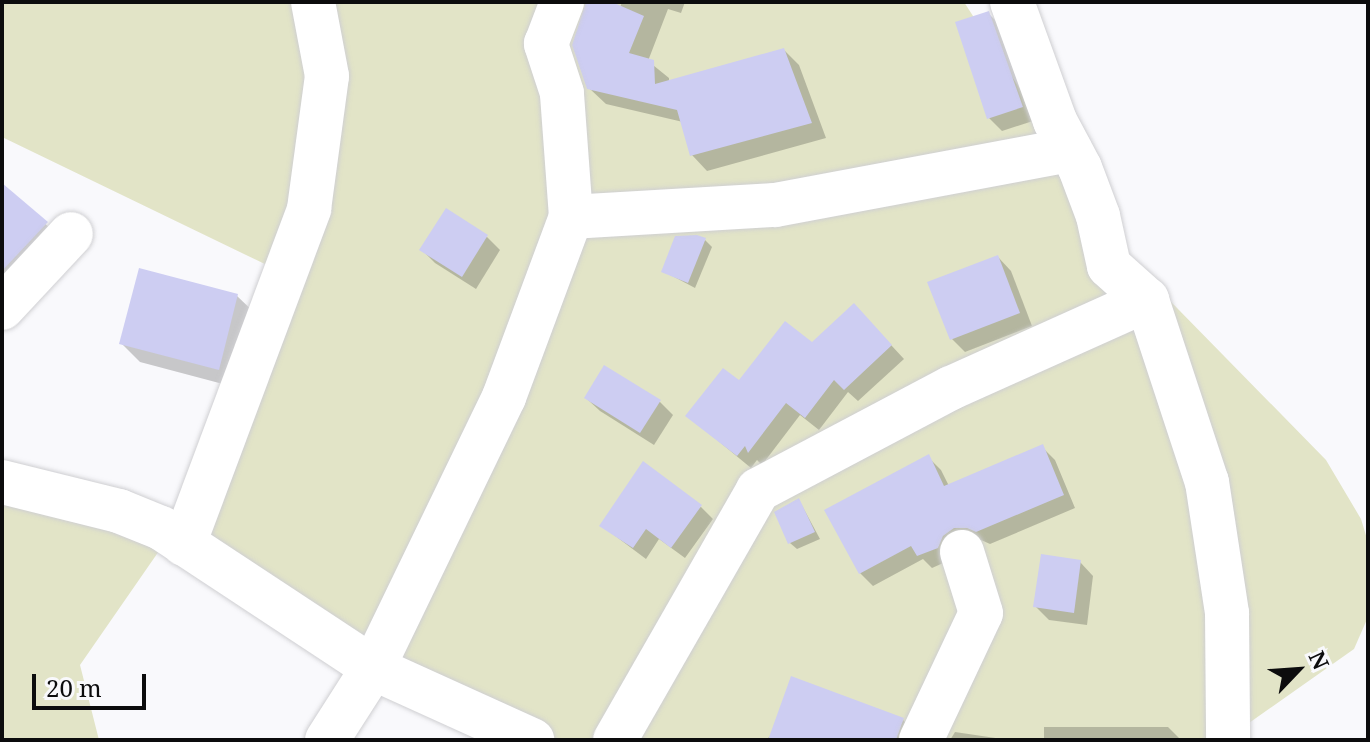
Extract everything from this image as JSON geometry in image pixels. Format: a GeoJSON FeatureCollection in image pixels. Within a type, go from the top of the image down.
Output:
{"type":"FeatureCollection","features":[{"type":"Feature","properties":{"kind":"street"},"geometry":{"type":"LineString","coordinates":[[184,544],[309,209],[327,76],[313,2]]}},
{"type":"Feature","properties":{"kind":"street"},"geometry":{"type":"LineString","coordinates":[[327,740],[373,668],[504,397],[571,217],[562,93],[546,44],[562,2]]}},
{"type":"Feature","properties":{"kind":"street"},"geometry":{"type":"LineString","coordinates":[[1012,2],[1055,121],[1098,216],[1109,266],[1147,300],[1207,482],[1227,613],[1228,740]]}},
{"type":"Feature","properties":{"kind":"street"},"geometry":{"type":"LineString","coordinates":[[571,217],[775,205],[1070,150]]}},
{"type":"Feature","properties":{"kind":"street"},"geometry":{"type":"LineString","coordinates":[[2,308],[71,234]]}},
{"type":"Feature","properties":{"kind":"street"},"geometry":{"type":"LineString","coordinates":[[615,740],[758,490],[951,388],[1147,300]]}},
{"type":"Feature","properties":{"kind":"street"},"geometry":{"type":"LineString","coordinates":[[2,482],[119,511],[161,528],[373,668],[532,740]]}},
{"type":"Feature","properties":{"kind":"street"},"geometry":{"type":"LineString","coordinates":[[921,740],[981,613],[962,552]]}},
{"type":"Feature","properties":{"kind":"green space"},"geometry":{"type":"Polygon","coordinates":[[[2,2],[964,2],[1130,260],[1326,460],[1361,519],[1368,542],[1368,617],[1354,649],[1239,730],[1235,740],[499,740],[177,525],[275,269],[2,137],[2,2]]]}},
{"type":"Feature","properties":{"kind":"green space"},"geometry":{"type":"Polygon","coordinates":[[[2,462],[177,525],[80,665],[99,740],[2,740],[2,462]]]}},
{"type":"Feature","properties":{"kind":"building"},"geometry":{"type":"Polygon","coordinates":[[[586,2],[612,2],[644,16],[629,53],[654,60],[655,84],[784,48],[812,123],[690,156],[677,110],[587,89],[572,45],[586,2]]]}},
{"type":"Feature","properties":{"kind":"building"},"geometry":{"type":"Polygon","coordinates":[[[989,11],[1023,107],[987,119],[955,22],[989,11]]]}},
{"type":"Feature","properties":{"kind":"building"},"geometry":{"type":"Polygon","coordinates":[[[2,183],[48,222],[2,271],[2,183]]]}},
{"type":"Feature","properties":{"kind":"building"},"geometry":{"type":"Polygon","coordinates":[[[446,208],[488,235],[462,277],[419,250],[446,208]]]}},
{"type":"Feature","properties":{"kind":"building"},"geometry":{"type":"Polygon","coordinates":[[[697,235],[706,238],[688,283],[661,272],[675,236],[697,235]]]}},
{"type":"Feature","properties":{"kind":"building"},"geometry":{"type":"Polygon","coordinates":[[[998,255],[1020,313],[950,340],[927,282],[998,255]]]}},
{"type":"Feature","properties":{"kind":"building"},"geometry":{"type":"Polygon","coordinates":[[[139,268],[238,294],[219,370],[119,344],[139,268]]]}},
{"type":"Feature","properties":{"kind":"building"},"geometry":{"type":"Polygon","coordinates":[[[854,303],[892,345],[844,390],[834,380],[805,418],[786,403],[748,453],[745,446],[737,456],[685,416],[723,368],[739,380],[785,321],[812,342],[854,303]]]}},
{"type":"Feature","properties":{"kind":"building"},"geometry":{"type":"Polygon","coordinates":[[[604,365],[661,400],[640,433],[584,398],[604,365]]]}},
{"type":"Feature","properties":{"kind":"building"},"geometry":{"type":"Polygon","coordinates":[[[1043,444],[1064,495],[976,532],[954,528],[943,536],[938,548],[917,556],[911,546],[859,574],[824,510],[929,454],[944,486],[1043,444]]]}},
{"type":"Feature","properties":{"kind":"building"},"geometry":{"type":"Polygon","coordinates":[[[643,461],[702,505],[671,548],[646,529],[633,548],[599,526],[643,461]]]}},
{"type":"Feature","properties":{"kind":"building"},"geometry":{"type":"Polygon","coordinates":[[[799,498],[815,532],[788,544],[774,512],[799,498]]]}},
{"type":"Feature","properties":{"kind":"building"},"geometry":{"type":"Polygon","coordinates":[[[1041,554],[1081,560],[1074,613],[1033,607],[1041,554]]]}},
{"type":"Feature","properties":{"kind":"building"},"geometry":{"type":"Polygon","coordinates":[[[791,676],[904,718],[896,740],[768,740],[791,676]]]}}]}
